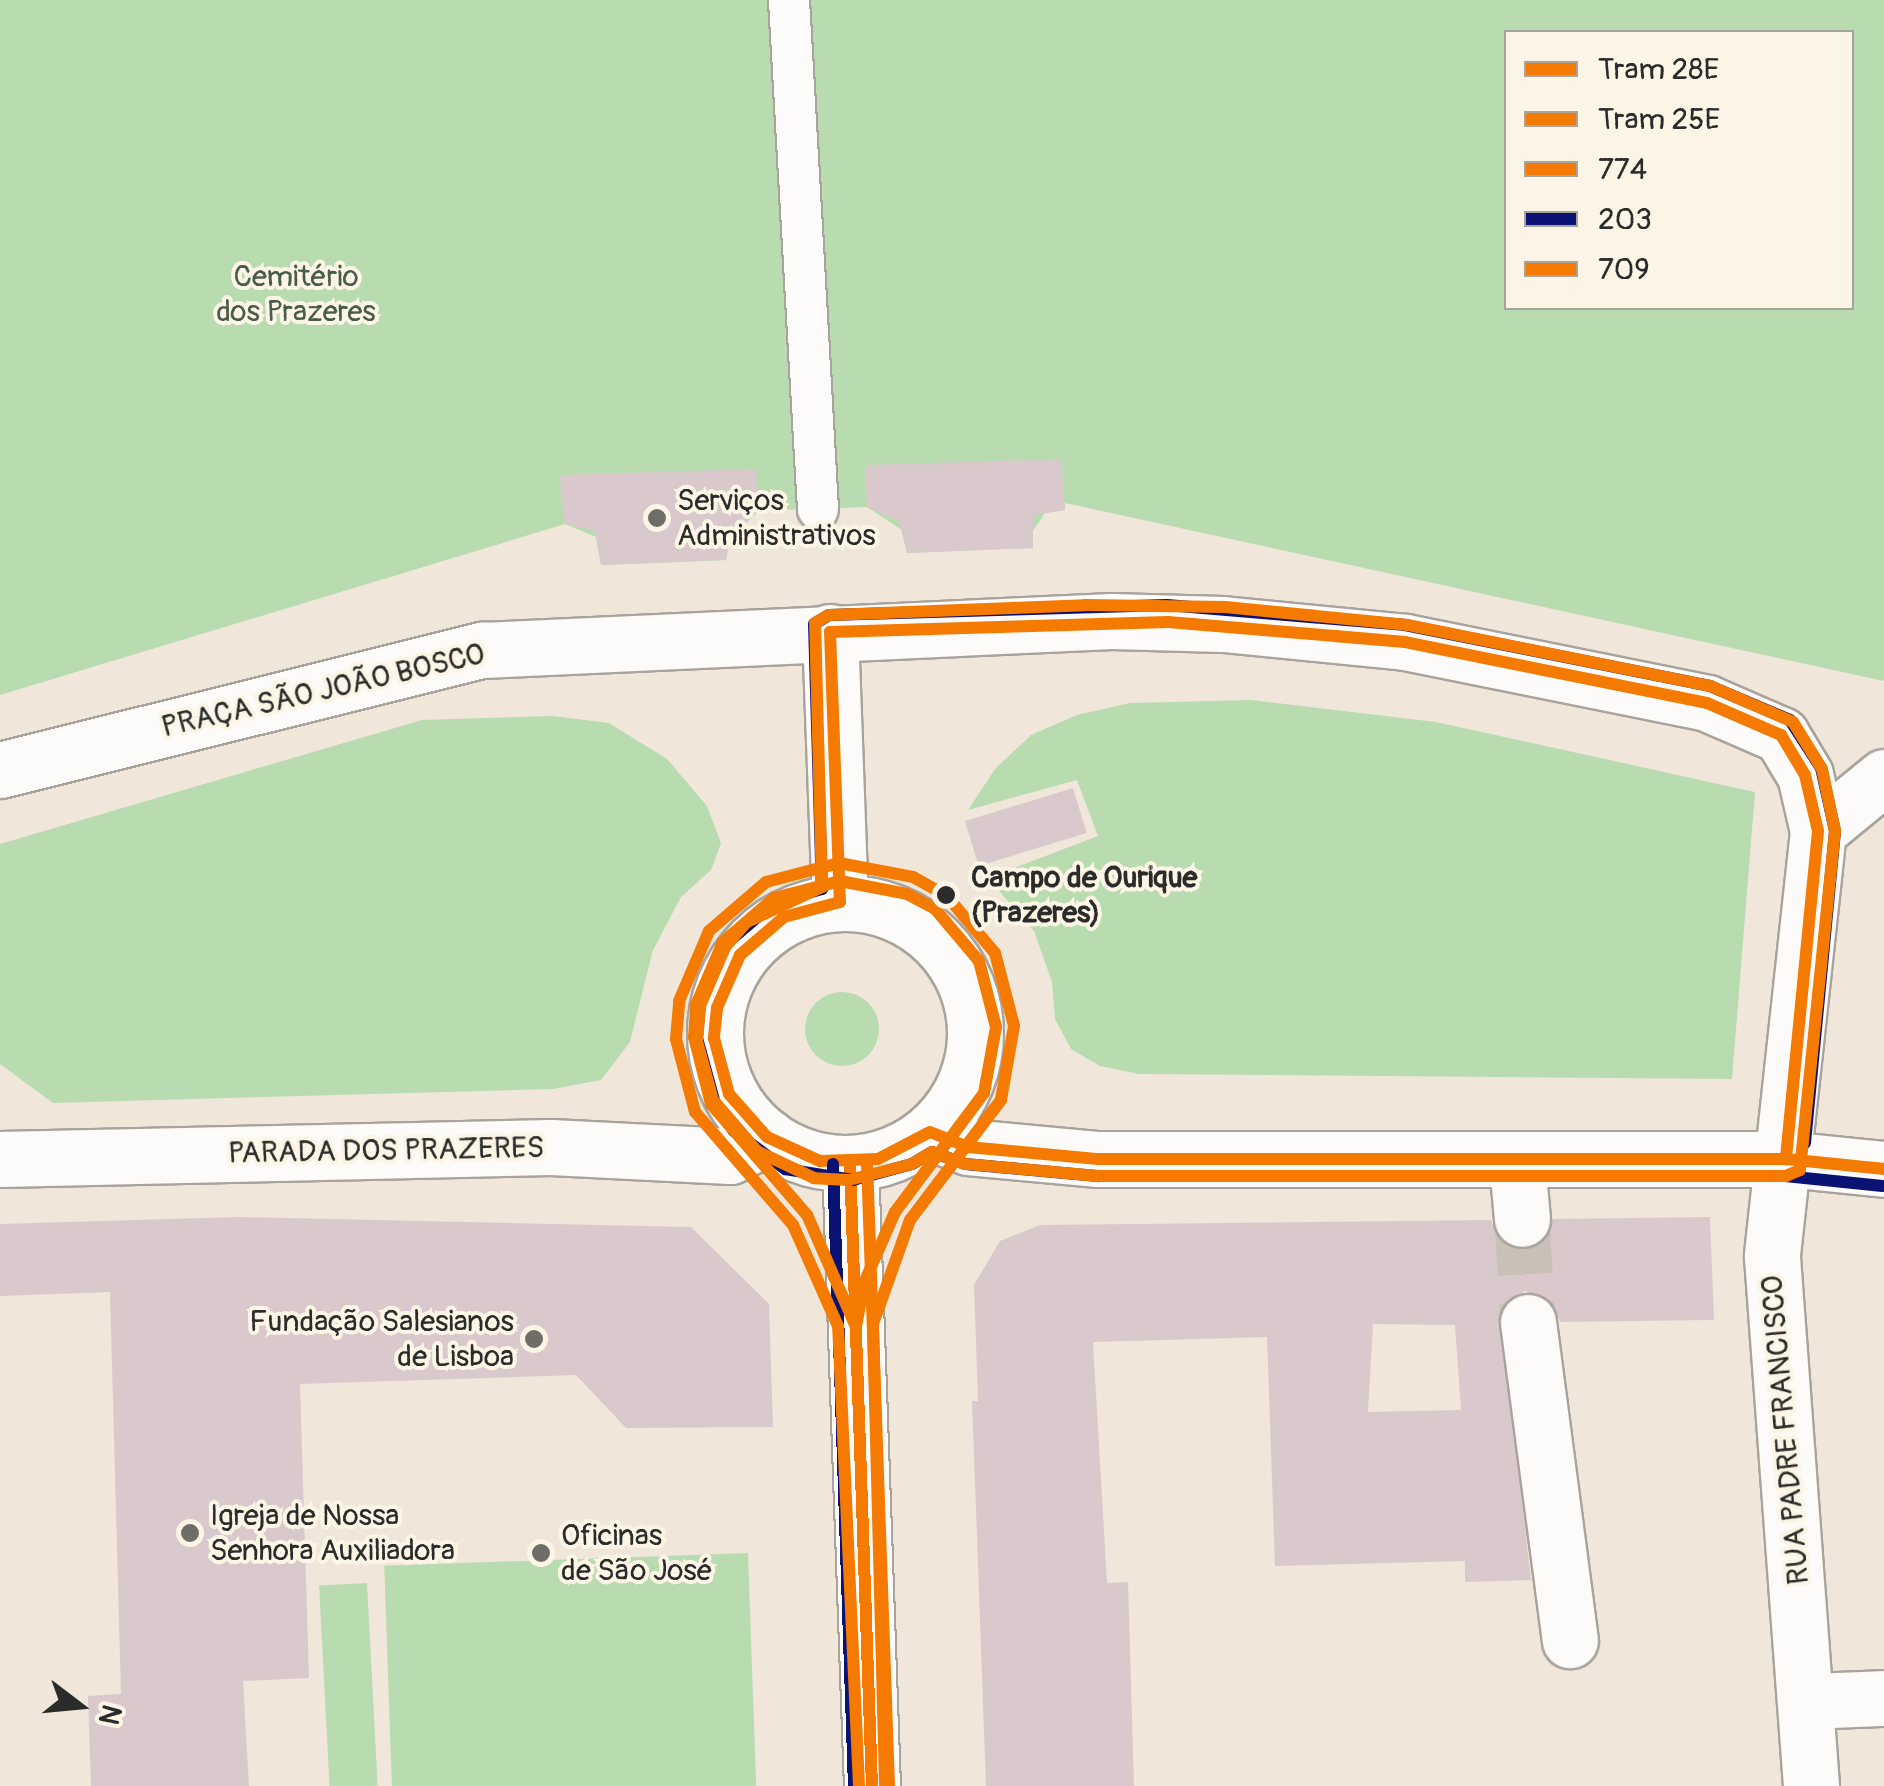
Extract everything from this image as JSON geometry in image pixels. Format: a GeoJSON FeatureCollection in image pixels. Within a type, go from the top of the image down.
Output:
{"type":"FeatureCollection","features":[{"type":"Feature","properties":{"kind":"street"},"geometry":{"type":"LineString","coordinates":[[789,0],[818,508]]}},
{"type":"Feature","properties":{"kind":"street","name":"PRAÇA SÃO JOÃO BOSCO"},"geometry":{"type":"LineString","coordinates":[[0,770],[483,650],[830,632],[1168,622],[1406,642],[1707,703],[1781,735],[1805,775],[1818,831],[1786,1159]]}},
{"type":"Feature","properties":{"kind":"street"},"geometry":{"type":"LineString","coordinates":[[830,632],[840,902]]}},
{"type":"Feature","properties":{"kind":"street"},"geometry":{"type":"LineString","coordinates":[[1818,831],[1884,778]]}},
{"type":"Feature","properties":{"kind":"street"},"geometry":{"type":"LineString","coordinates":[[869,904],[922,927],[944,947],[971,999],[973,1056],[950,1110],[930,1132],[906,1148],[850,1164],[807,1157],[768,1138],[729,1094],[714,1038],[717,1008],[740,955],[760,934],[811,906],[869,904]]}},
{"type":"Feature","properties":{"kind":"street"},"geometry":{"type":"LineString","coordinates":[[930,1132],[968,1147],[1098,1159],[1518,1163],[1786,1159],[1884,1168]]}},
{"type":"Feature","properties":{"kind":"street","name":"PARADA DOS PRAZERES"},"geometry":{"type":"LineString","coordinates":[[0,1159],[551,1146],[730,1156],[768,1138]]}},
{"type":"Feature","properties":{"kind":"street","name":"RUA PADRE FRANCISCO"},"geometry":{"type":"LineString","coordinates":[[1786,1159],[1772,1258],[1809,1701],[1811,1786]]}},
{"type":"Feature","properties":{"kind":"street"},"geometry":{"type":"LineString","coordinates":[[1518,1163],[1522,1220]]}},
{"type":"Feature","properties":{"kind":"street"},"geometry":{"type":"LineString","coordinates":[[850,1164],[872,1786]]}},
{"type":"Feature","properties":{"kind":"street"},"geometry":{"type":"LineString","coordinates":[[1528,1322],[1570,1640]]}},
{"type":"Feature","properties":{"kind":"street"},"geometry":{"type":"LineString","coordinates":[[1809,1701],[1884,1698]]}},
{"type":"Feature","properties":{"kind":"green space","name":"Cemitério dos Prazeres"},"geometry":{"type":"Polygon","coordinates":[[[0,0],[1884,0],[1884,681],[1065,503],[1065,510],[1045,513],[1033,531],[1033,548],[907,553],[902,530],[867,507],[758,511],[730,539],[726,560],[601,565],[596,537],[565,524],[0,695],[0,0]]]}},
{"type":"Feature","properties":{"kind":"green space"},"geometry":{"type":"Polygon","coordinates":[[[1251,700],[1436,722],[1755,792],[1732,1079],[1139,1074],[1100,1066],[1071,1049],[1055,1019],[1052,982],[1034,931],[988,878],[1098,836],[1077,780],[968,810],[995,769],[1031,735],[1077,715],[1130,703],[1251,700]]]}},
{"type":"Feature","properties":{"kind":"green space"},"geometry":{"type":"Polygon","coordinates":[[[553,716],[609,723],[667,759],[707,806],[721,843],[711,870],[681,897],[653,950],[630,1042],[601,1080],[553,1089],[53,1103],[0,1064],[0,844],[422,720],[553,716]]]}},
{"type":"Feature","properties":{"kind":"green space"},"geometry":{"type":"Polygon","coordinates":[[[842,992],[868,1003],[879,1029],[868,1055],[842,1066],[816,1055],[805,1029],[816,1003],[842,992]]]}},
{"type":"Feature","properties":{"kind":"green space"},"geometry":{"type":"Polygon","coordinates":[[[748,1553],[756,1786],[392,1786],[384,1566],[748,1553]]]}},
{"type":"Feature","properties":{"kind":"green space"},"geometry":{"type":"Polygon","coordinates":[[[367,1583],[378,1786],[330,1786],[319,1586],[367,1583]]]}},
{"type":"Feature","properties":{"kind":"building"},"geometry":{"type":"Polygon","coordinates":[[[1061,459],[1065,510],[1033,515],[1033,548],[907,553],[899,521],[867,507],[865,465],[1061,459]]]}},
{"type":"Feature","properties":{"kind":"building","name":"Serviços Administrativos"},"geometry":{"type":"Polygon","coordinates":[[[756,469],[758,511],[730,539],[726,560],[601,565],[595,531],[565,524],[559,475],[756,469]]]}},
{"type":"Feature","properties":{"kind":"building"},"geometry":{"type":"Polygon","coordinates":[[[1073,788],[1087,833],[979,866],[965,821],[1073,788]]]}},
{"type":"Feature","properties":{"kind":"building"},"geometry":{"type":"Polygon","coordinates":[[[238,1217],[691,1227],[769,1304],[773,1427],[626,1428],[576,1375],[300,1384],[309,1678],[243,1681],[249,1786],[91,1786],[88,1696],[121,1694],[110,1292],[0,1296],[0,1224],[238,1217]]]}},
{"type":"Feature","properties":{"kind":"building"},"geometry":{"type":"Polygon","coordinates":[[[1710,1217],[1714,1320],[1560,1322],[1552,1302],[1525,1291],[1500,1309],[1531,1580],[1465,1582],[1465,1561],[1275,1566],[1267,1337],[1093,1342],[1107,1583],[1128,1582],[1134,1786],[986,1786],[972,1401],[978,1401],[974,1285],[1000,1241],[1040,1225],[1491,1220],[1497,1238],[1524,1250],[1541,1244],[1553,1219],[1710,1217]],[[1373,1324],[1368,1412],[1461,1410],[1455,1325],[1373,1324]]]}},
{"type":"Feature","properties":{"kind":"tunnel"},"geometry":{"type":"LineString","coordinates":[[1522,1219],[1528,1322]]}},
{"type":"Feature","properties":{"kind":"tram line","name":"28E"},"geometry":{"type":"LineString","coordinates":[[859,1786],[838,1326],[793,1225],[695,1112],[676,1039],[679,1001],[709,931],[766,882],[839,863],[913,877],[946,895],[995,953],[1014,1026],[1001,1100],[910,1220],[873,1324],[885,1786]]}},
{"type":"Feature","properties":{"kind":"tram line","name":"25E"},"geometry":{"type":"LineString","coordinates":[[840,881],[907,894],[935,909],[979,961],[996,1027],[984,1093],[895,1212],[864,1283],[856,1327],[807,1215],[711,1104],[694,1037],[696,1005],[723,942],[774,898],[840,881]]}},
{"type":"Feature","properties":{"kind":"transit line","name":"709"},"geometry":{"type":"LineString","coordinates":[[1085,605],[1225,607],[1408,625],[1710,686],[1793,722],[1822,769],[1835,831],[1800,1170],[1786,1176],[1098,1176],[965,1164],[932,1152],[912,1164],[849,1180],[814,1178],[757,1151],[713,1100],[697,1041],[700,1006],[725,947],[747,922],[822,887],[815,623],[829,615],[1085,605]]}},
{"type":"Feature","properties":{"kind":"transit line","name":"203"},"geometry":{"type":"LineString","coordinates":[[1805,1143],[1835,831],[1821,768],[1790,720],[1710,686],[1406,625],[1167,605],[829,615],[814,624],[822,889],[775,902],[726,944],[700,1003],[697,1038],[715,1104],[734,1131],[785,1169],[853,1180],[912,1164],[932,1152],[965,1164],[1098,1176],[1785,1176],[1882,1186]]}},
{"type":"Feature","properties":{"kind":"transit line","name":"774"},"geometry":{"type":"LineString","coordinates":[[830,632],[1168,622],[1405,642],[1707,703],[1781,735],[1805,775],[1818,831],[1786,1159]]}},
{"type":"Feature","properties":{"kind":"transit line","name":"774"},"geometry":{"type":"LineString","coordinates":[[830,632],[840,902]]}},
{"type":"Feature","properties":{"kind":"transit line","name":"774"},"geometry":{"type":"LineString","coordinates":[[840,902],[784,917],[740,955],[717,1008],[714,1038],[729,1094],[767,1137],[820,1161],[878,1159],[928,1133]]}},
{"type":"Feature","properties":{"kind":"transit line","name":"774"},"geometry":{"type":"LineString","coordinates":[[930,1132],[968,1147],[1098,1159],[1786,1159],[1884,1169]]}},
{"type":"Feature","properties":{"kind":"transit line","name":"709"},"geometry":{"type":"LineString","coordinates":[[867,1162],[889,1785]]}},
{"type":"Feature","properties":{"kind":"transit line","name":"774"},"geometry":{"type":"LineString","coordinates":[[850,1163],[872,1786]]}},
{"type":"Feature","properties":{"kind":"transit line","name":"203"},"geometry":{"type":"LineString","coordinates":[[833,1164],[854,1786]]}},
{"type":"Feature","properties":{"kind":"place","name":"Serviços Administrativos"},"geometry":{"type":"Point","coordinates":[657,518]}},
{"type":"Feature","properties":{"kind":"place","name":"Campo de Ourique (Prazeres)"},"geometry":{"type":"Point","coordinates":[946,895]}},
{"type":"Feature","properties":{"kind":"place","name":"Fundação Salesianos de Lisboa"},"geometry":{"type":"Point","coordinates":[534,1339]}},
{"type":"Feature","properties":{"kind":"place","name":"Igreja de Nossa Senhora Auxiliadora"},"geometry":{"type":"Point","coordinates":[190,1533]}},
{"type":"Feature","properties":{"kind":"place","name":"Oficinas de São José"},"geometry":{"type":"Point","coordinates":[541,1553]}}]}
